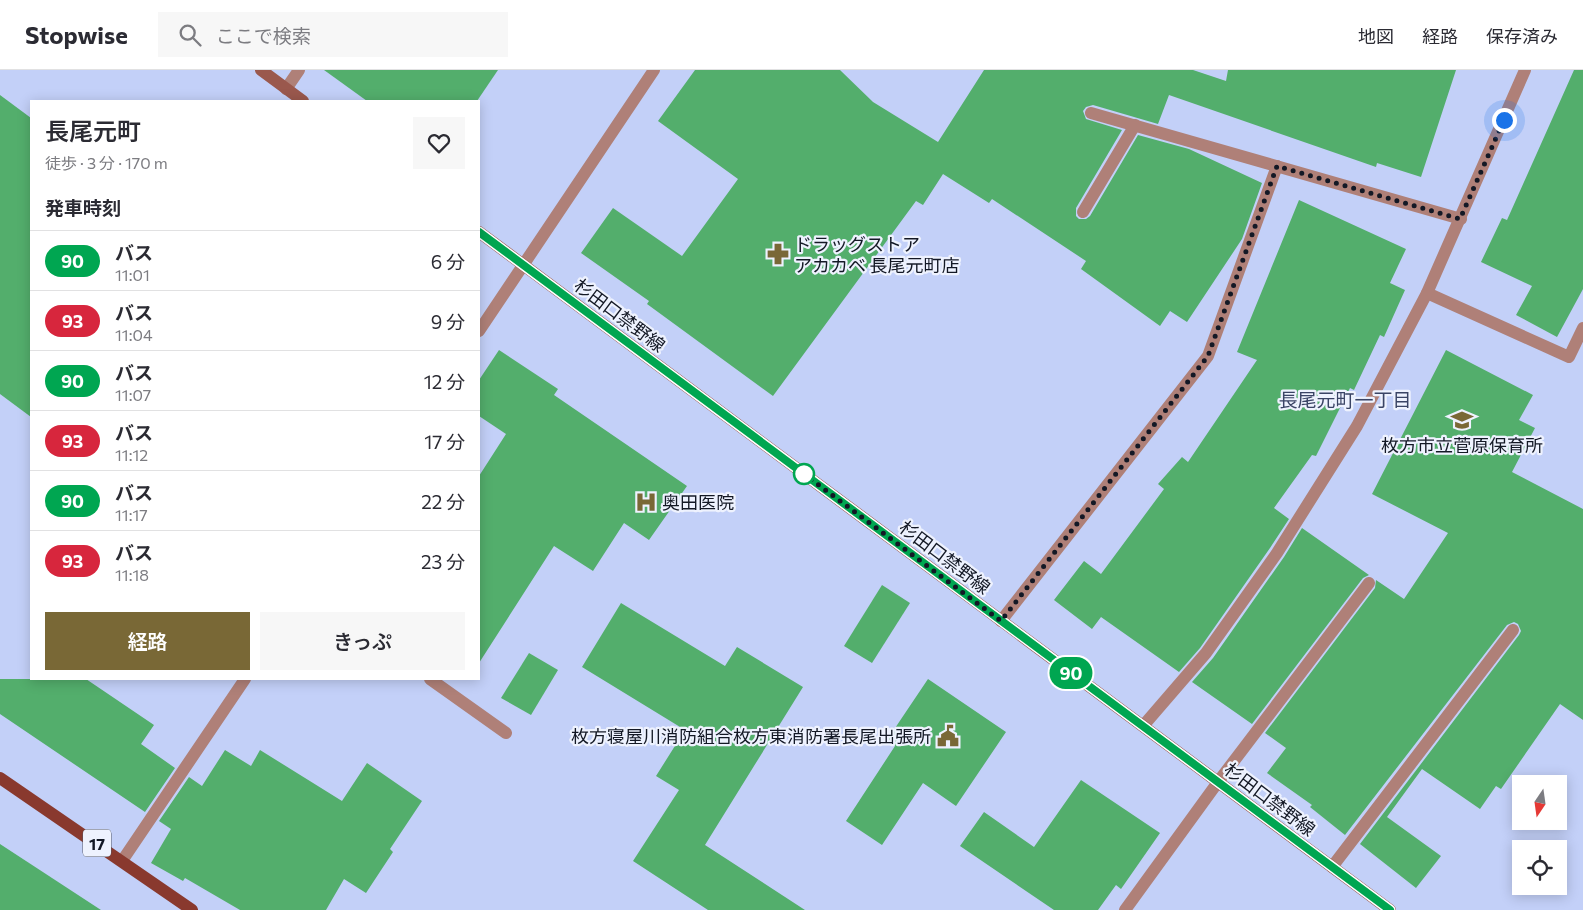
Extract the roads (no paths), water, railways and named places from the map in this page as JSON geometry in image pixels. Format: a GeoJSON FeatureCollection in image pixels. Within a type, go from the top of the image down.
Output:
{"type":"FeatureCollection","features":[{"type":"Feature","properties":{"kind":"main road"},"geometry":{"type":"LineString","coordinates":[[261,70],[302,100]]}},
{"type":"Feature","properties":{"kind":"main road","name":"杉田口禁野線"},"geometry":{"type":"LineString","coordinates":[[480,233],[1390,910]]}},
{"type":"Feature","properties":{"kind":"main road","name":"17"},"geometry":{"type":"LineString","coordinates":[[0,778],[192,910]]}},
{"type":"Feature","properties":{"kind":"street"},"geometry":{"type":"LineString","coordinates":[[286,89],[299,70]]}},
{"type":"Feature","properties":{"kind":"street"},"geometry":{"type":"LineString","coordinates":[[480,330],[654,70]]}},
{"type":"Feature","properties":{"kind":"street"},"geometry":{"type":"LineString","coordinates":[[1143,726],[1206,653],[1277,553],[1357,426],[1427,293],[1525,70]]}},
{"type":"Feature","properties":{"kind":"street"},"geometry":{"type":"LineString","coordinates":[[1091,113],[1460,219]]}},
{"type":"Feature","properties":{"kind":"street"},"geometry":{"type":"LineString","coordinates":[[1083,212],[1135,125]]}},
{"type":"Feature","properties":{"kind":"street"},"geometry":{"type":"LineString","coordinates":[[1001,621],[1208,356],[1277,166]]}},
{"type":"Feature","properties":{"kind":"street"},"geometry":{"type":"LineString","coordinates":[[1427,293],[1569,357],[1583,328]]}},
{"type":"Feature","properties":{"kind":"street"},"geometry":{"type":"LineString","coordinates":[[1125,910],[1218,782],[1369,583]]}},
{"type":"Feature","properties":{"kind":"street"},"geometry":{"type":"LineString","coordinates":[[1332,867],[1513,630]]}},
{"type":"Feature","properties":{"kind":"street"},"geometry":{"type":"LineString","coordinates":[[122,861],[244,680]]}},
{"type":"Feature","properties":{"kind":"street"},"geometry":{"type":"LineString","coordinates":[[431,680],[506,733]]}},
{"type":"Feature","properties":{"kind":"place","name":"ドラッグストア アカカベ 長尾元町店"},"geometry":{"type":"Point","coordinates":[778,254]}},
{"type":"Feature","properties":{"kind":"place","name":"枚方市立菅原保育所"},"geometry":{"type":"Point","coordinates":[1462,420]}},
{"type":"Feature","properties":{"kind":"place","name":"奥田医院"},"geometry":{"type":"Point","coordinates":[646,502]}},
{"type":"Feature","properties":{"kind":"place","name":"枚方寝屋川消防組合枚方東消防署長尾出張所"},"geometry":{"type":"Point","coordinates":[948,736]}},
{"type":"Feature","properties":{"kind":"district","name":"長尾元町一丁目"},"geometry":{"type":"Point","coordinates":[1345,399]}}]}
